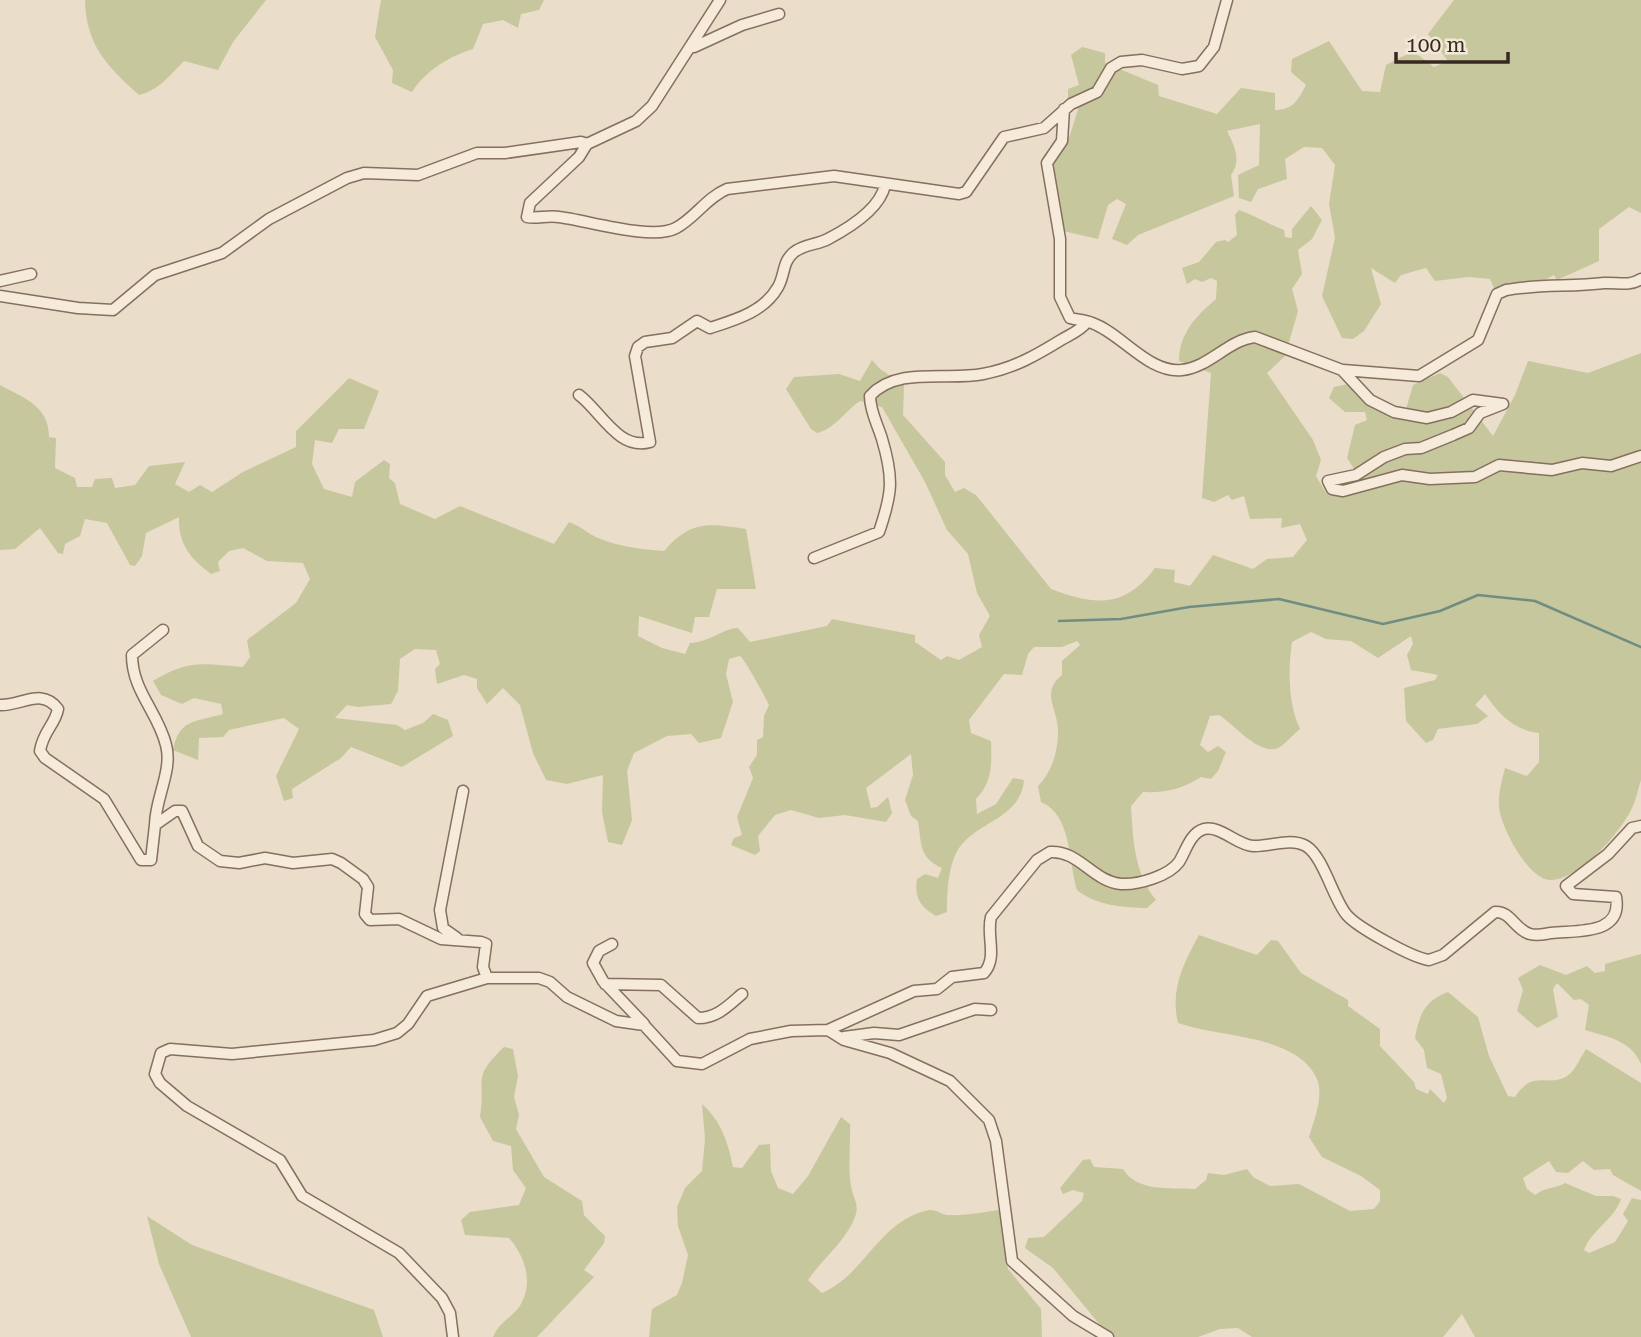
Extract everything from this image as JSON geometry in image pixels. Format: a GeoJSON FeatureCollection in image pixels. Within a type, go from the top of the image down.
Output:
{"type":"FeatureCollection","features":[{"type":"Feature","properties":{"kind":"street"},"geometry":{"type":"LineString","coordinates":[[720,0],[652,106],[636,121],[587,144],[579,157],[530,203],[527,217],[559,217],[606,227],[666,232],[678,228],[708,200],[727,189],[827,177],[966,192],[1004,137],[1044,128],[1064,109],[1097,92],[1111,68],[1121,62],[1142,60],[1182,69],[1199,66],[1214,47],[1227,0]]}},
{"type":"Feature","properties":{"kind":"street"},"geometry":{"type":"LineString","coordinates":[[687,50],[742,25],[779,14]]}},
{"type":"Feature","properties":{"kind":"street"},"geometry":{"type":"LineString","coordinates":[[1064,109],[1062,141],[1047,163],[1060,239],[1060,297],[1070,318],[1087,322],[1165,368],[1180,370],[1197,366],[1242,339],[1255,337],[1342,370],[1419,376],[1478,340],[1497,294],[1506,290],[1590,287],[1606,283],[1632,285],[1641,279]]}},
{"type":"Feature","properties":{"kind":"street"},"geometry":{"type":"LineString","coordinates":[[2,297],[78,309],[113,310],[155,275],[222,253],[269,219],[347,178],[363,173],[418,174],[477,153],[505,153],[581,142],[587,144]]}},
{"type":"Feature","properties":{"kind":"street"},"geometry":{"type":"LineString","coordinates":[[579,395],[595,406],[609,427],[633,442],[650,442],[635,356],[638,347],[645,342],[672,338],[698,321],[710,327],[742,318],[767,302],[779,286],[783,264],[794,252],[827,240],[875,207],[883,197],[885,185]]}},
{"type":"Feature","properties":{"kind":"street"},"geometry":{"type":"LineString","coordinates":[[0,281],[31,274]]}},
{"type":"Feature","properties":{"kind":"street"},"geometry":{"type":"LineString","coordinates":[[814,558],[879,532],[891,496],[891,477],[870,405],[870,396],[880,386],[912,378],[981,375],[1000,370],[1036,358],[1081,330],[1087,322]]}},
{"type":"Feature","properties":{"kind":"street"},"geometry":{"type":"LineString","coordinates":[[1342,370],[1370,400],[1394,412],[1427,418],[1451,412],[1473,400],[1503,404],[1480,413],[1469,428],[1421,448],[1405,449],[1384,457],[1356,475],[1328,481],[1332,489],[1343,491],[1402,475],[1430,479],[1475,477],[1499,465],[1552,470],[1582,463],[1611,466],[1641,456]]}},
{"type":"Feature","properties":{"kind":"street"},"geometry":{"type":"LineString","coordinates":[[0,705],[34,697],[54,703],[58,709],[56,718],[45,729],[40,751],[45,758],[104,799],[141,860],[151,860],[168,760],[167,747],[157,715],[140,695],[132,655],[163,630]]}},
{"type":"Feature","properties":{"kind":"street"},"geometry":{"type":"LineString","coordinates":[[462,940],[443,928],[440,911],[463,791]]}},
{"type":"Feature","properties":{"kind":"street"},"geometry":{"type":"LineString","coordinates":[[155,825],[174,811],[182,811],[198,846],[220,861],[239,863],[265,858],[293,863],[332,859],[363,879],[368,887],[365,914],[370,920],[399,919],[429,935],[486,944],[483,967],[487,978]]}},
{"type":"Feature","properties":{"kind":"street"},"geometry":{"type":"LineString","coordinates":[[612,944],[599,951],[593,963],[605,984],[677,1060],[694,1065],[750,1040],[791,1031],[828,1030],[914,991],[937,989],[952,977],[984,973],[991,963],[991,917],[1037,860],[1050,852],[1073,856],[1093,872],[1121,884],[1169,872],[1191,839],[1203,829],[1210,829],[1243,845],[1292,842],[1305,846],[1312,852],[1346,914],[1388,941],[1429,960],[1443,955],[1495,912],[1507,915],[1520,929],[1538,935],[1579,933],[1605,926],[1614,912],[1616,897],[1573,894],[1566,886],[1608,854],[1632,828],[1641,826]]}},
{"type":"Feature","properties":{"kind":"street"},"geometry":{"type":"LineString","coordinates":[[453,1337],[450,1313],[442,1298],[399,1253],[302,1196],[280,1160],[187,1106],[160,1083],[155,1074],[161,1053],[170,1049],[232,1054],[374,1040],[397,1033],[408,1024],[428,996],[487,978],[539,978],[550,982],[567,997],[616,1021],[644,1025]]}},
{"type":"Feature","properties":{"kind":"street"},"geometry":{"type":"LineString","coordinates":[[605,984],[661,985],[698,1018],[709,1018],[742,994]]}},
{"type":"Feature","properties":{"kind":"street"},"geometry":{"type":"LineString","coordinates":[[840,1037],[874,1033],[899,1035],[975,1009],[991,1010]]}},
{"type":"Feature","properties":{"kind":"street"},"geometry":{"type":"LineString","coordinates":[[828,1030],[840,1037],[890,1053],[907,1064],[950,1081],[989,1120],[996,1141],[1012,1261],[1073,1316],[1108,1337]]}},
{"type":"Feature","properties":{"kind":"green space"},"geometry":{"type":"Polygon","coordinates":[[[85,0],[266,0],[233,42],[218,70],[184,61],[158,86],[139,95],[109,65],[94,43],[86,16],[85,0]]]}},
{"type":"Feature","properties":{"kind":"green space"},"geometry":{"type":"Polygon","coordinates":[[[381,0],[544,0],[539,10],[521,14],[518,28],[503,20],[483,24],[473,49],[439,65],[417,84],[412,92],[392,83],[393,70],[375,37],[381,0]]]}},
{"type":"Feature","properties":{"kind":"green space"},"geometry":{"type":"Polygon","coordinates":[[[1454,0],[1641,0],[1641,213],[1629,207],[1599,229],[1599,261],[1557,280],[1554,275],[1537,284],[1494,288],[1490,279],[1469,277],[1435,281],[1426,268],[1401,275],[1395,283],[1371,268],[1381,304],[1364,331],[1353,339],[1342,338],[1322,296],[1335,238],[1329,204],[1335,165],[1322,148],[1304,147],[1285,159],[1287,179],[1258,189],[1251,202],[1239,198],[1238,175],[1259,165],[1260,124],[1227,131],[1236,158],[1231,175],[1234,196],[1138,235],[1127,245],[1112,239],[1126,204],[1117,199],[1108,205],[1098,239],[1063,231],[1052,167],[1070,135],[1079,106],[1068,101],[1068,89],[1079,85],[1071,55],[1082,47],[1105,53],[1105,63],[1158,85],[1159,96],[1217,114],[1241,88],[1275,93],[1275,110],[1281,110],[1294,103],[1306,85],[1291,72],[1292,59],[1329,41],[1362,91],[1380,92],[1386,65],[1413,51],[1434,67],[1448,61],[1428,34],[1454,0]]]}},
{"type":"Feature","properties":{"kind":"green space"},"geometry":{"type":"Polygon","coordinates":[[[1311,206],[1322,220],[1312,239],[1298,250],[1302,274],[1292,289],[1298,311],[1285,356],[1267,373],[1313,440],[1321,460],[1316,476],[1326,493],[1350,493],[1361,480],[1347,458],[1355,425],[1367,420],[1365,412],[1345,412],[1329,398],[1334,387],[1348,384],[1381,412],[1404,416],[1413,385],[1440,373],[1448,377],[1493,436],[1515,395],[1528,361],[1588,373],[1641,353],[1641,780],[1633,806],[1618,831],[1598,853],[1563,877],[1552,880],[1543,878],[1525,863],[1504,826],[1499,806],[1505,768],[1527,776],[1539,762],[1539,733],[1514,725],[1485,694],[1475,705],[1488,716],[1477,724],[1438,729],[1433,740],[1426,743],[1406,721],[1404,688],[1435,680],[1438,675],[1411,670],[1407,655],[1413,644],[1411,636],[1378,658],[1351,641],[1326,639],[1311,632],[1292,642],[1290,686],[1300,729],[1278,748],[1263,747],[1247,738],[1219,715],[1210,716],[1200,745],[1208,752],[1218,746],[1226,752],[1218,771],[1211,779],[1201,777],[1174,789],[1143,792],[1131,806],[1139,867],[1156,900],[1147,908],[1101,902],[1077,890],[1064,828],[1051,808],[1041,802],[1038,786],[1050,768],[1057,746],[1058,731],[1052,688],[1062,675],[1062,661],[1080,645],[1077,641],[1062,647],[1034,647],[1028,654],[1022,675],[1004,674],[969,720],[971,733],[991,741],[990,773],[976,799],[977,814],[996,804],[1013,778],[1024,780],[1021,793],[1007,811],[977,831],[959,848],[950,870],[947,912],[936,916],[922,905],[916,891],[917,879],[925,874],[938,878],[942,868],[934,864],[922,849],[918,821],[911,816],[905,800],[913,775],[911,754],[866,788],[871,808],[877,807],[888,797],[892,813],[886,822],[845,815],[819,818],[791,810],[775,815],[758,836],[760,851],[755,855],[731,845],[734,838],[742,835],[737,817],[753,778],[749,767],[757,755],[757,740],[763,737],[764,716],[769,705],[740,656],[729,659],[726,674],[733,702],[721,738],[699,743],[691,734],[667,736],[634,753],[627,771],[632,820],[622,845],[608,842],[602,812],[603,775],[567,784],[546,780],[533,753],[520,705],[503,688],[487,704],[477,688],[477,679],[464,675],[437,684],[435,669],[440,664],[436,650],[415,649],[400,659],[398,691],[391,704],[358,707],[347,705],[335,718],[397,725],[405,730],[423,723],[433,714],[448,720],[453,736],[402,767],[351,747],[341,758],[292,789],[293,798],[284,801],[276,776],[299,729],[284,718],[229,730],[223,737],[199,738],[198,760],[173,750],[179,732],[190,723],[223,714],[221,704],[194,698],[182,704],[161,695],[153,681],[187,666],[243,667],[250,657],[247,640],[296,603],[310,579],[303,563],[267,561],[243,548],[229,551],[218,562],[220,571],[211,574],[197,562],[183,543],[179,517],[146,533],[142,556],[135,566],[130,565],[107,523],[85,519],[80,536],[65,544],[63,554],[58,553],[40,528],[15,549],[0,550],[0,385],[40,410],[48,426],[49,437],[56,438],[55,468],[75,478],[77,487],[92,487],[95,479],[112,478],[115,488],[135,485],[149,466],[185,462],[175,484],[189,492],[200,485],[212,492],[243,472],[296,447],[296,431],[349,378],[379,391],[364,429],[339,429],[332,443],[315,440],[312,464],[324,489],[352,497],[355,482],[384,460],[390,464],[389,478],[395,483],[400,504],[435,519],[460,506],[554,544],[569,522],[614,544],[664,551],[683,534],[701,526],[746,529],[756,589],[717,589],[709,617],[695,617],[692,633],[639,616],[638,636],[662,648],[685,654],[690,643],[733,629],[738,628],[750,642],[827,626],[832,619],[915,635],[915,642],[941,660],[947,656],[959,660],[982,647],[979,635],[990,616],[977,593],[968,554],[947,530],[925,482],[882,407],[860,401],[835,424],[817,433],[811,429],[786,389],[794,377],[839,374],[860,381],[872,360],[880,369],[904,385],[903,415],[945,462],[945,475],[955,492],[964,488],[976,495],[1051,589],[1067,595],[1096,600],[1121,597],[1144,581],[1155,568],[1175,570],[1174,582],[1190,586],[1213,555],[1253,569],[1267,559],[1293,557],[1307,540],[1300,524],[1281,528],[1282,518],[1250,519],[1244,496],[1232,500],[1228,495],[1214,502],[1202,498],[1211,373],[1179,361],[1185,334],[1216,299],[1217,281],[1211,278],[1202,282],[1195,279],[1187,284],[1182,268],[1199,262],[1216,242],[1228,242],[1237,235],[1235,215],[1239,210],[1284,230],[1285,237],[1292,238],[1292,229],[1311,206]]]}},
{"type":"Feature","properties":{"kind":"green space"},"geometry":{"type":"Polygon","coordinates":[[[1199,935],[1257,955],[1271,940],[1278,941],[1301,973],[1348,1000],[1348,1006],[1380,1029],[1380,1046],[1414,1082],[1416,1089],[1428,1094],[1430,1089],[1444,1103],[1447,1098],[1441,1074],[1427,1068],[1424,1050],[1415,1038],[1424,1009],[1434,999],[1448,992],[1478,1017],[1489,1056],[1508,1096],[1515,1097],[1529,1083],[1556,1080],[1570,1074],[1586,1049],[1641,1083],[1641,1191],[1613,1175],[1610,1169],[1594,1170],[1583,1161],[1568,1173],[1556,1172],[1549,1161],[1523,1178],[1527,1189],[1535,1195],[1565,1183],[1596,1196],[1621,1199],[1614,1213],[1588,1242],[1584,1250],[1589,1253],[1615,1242],[1628,1221],[1623,1214],[1632,1198],[1641,1200],[1641,1337],[1475,1337],[1462,1314],[1443,1337],[1252,1337],[1238,1328],[1220,1329],[1198,1337],[1114,1337],[1105,1331],[1053,1268],[1025,1248],[1028,1238],[1044,1237],[1082,1201],[1084,1193],[1073,1190],[1063,1194],[1060,1188],[1083,1160],[1090,1159],[1094,1167],[1123,1169],[1137,1182],[1155,1187],[1195,1189],[1206,1180],[1208,1173],[1224,1175],[1247,1169],[1253,1177],[1270,1186],[1299,1184],[1350,1211],[1374,1209],[1380,1201],[1380,1190],[1361,1176],[1322,1157],[1309,1137],[1317,1108],[1319,1086],[1307,1064],[1293,1053],[1275,1045],[1178,1023],[1177,988],[1183,967],[1199,935]]]}},
{"type":"Feature","properties":{"kind":"green space"},"geometry":{"type":"Polygon","coordinates":[[[1641,954],[1641,1064],[1625,1045],[1585,1030],[1589,1005],[1581,999],[1574,1000],[1557,983],[1553,989],[1558,1017],[1537,1028],[1517,1011],[1523,990],[1518,978],[1540,965],[1566,975],[1587,966],[1595,973],[1605,971],[1605,964],[1641,954]]]}},
{"type":"Feature","properties":{"kind":"green space"},"geometry":{"type":"Polygon","coordinates":[[[504,1047],[513,1049],[518,1076],[514,1097],[519,1115],[516,1129],[544,1177],[582,1201],[584,1215],[605,1236],[604,1243],[584,1270],[594,1277],[537,1337],[493,1337],[499,1326],[521,1304],[527,1286],[526,1269],[509,1238],[465,1235],[461,1220],[470,1212],[519,1205],[526,1188],[513,1170],[511,1146],[493,1141],[480,1117],[483,1073],[504,1047]]]}},
{"type":"Feature","properties":{"kind":"green space"},"geometry":{"type":"Polygon","coordinates":[[[702,1104],[723,1132],[733,1167],[742,1168],[759,1145],[770,1144],[771,1171],[778,1188],[793,1194],[808,1176],[841,1117],[850,1124],[850,1175],[856,1213],[846,1234],[808,1280],[822,1293],[851,1273],[885,1236],[912,1216],[929,1210],[955,1215],[999,1210],[1008,1269],[1041,1309],[1042,1337],[649,1337],[652,1309],[677,1295],[682,1283],[688,1255],[678,1226],[677,1207],[685,1188],[702,1171],[705,1139],[702,1104]]]}},
{"type":"Feature","properties":{"kind":"green space"},"geometry":{"type":"Polygon","coordinates":[[[147,1216],[192,1245],[374,1310],[383,1337],[191,1337],[159,1264],[147,1216]]]}},
{"type":"Feature","properties":{"kind":"waterway"},"geometry":{"type":"LineString","coordinates":[[1059,621],[1121,619],[1189,607],[1279,599],[1383,624],[1440,611],[1478,595],[1535,601],[1641,647]]}}]}
